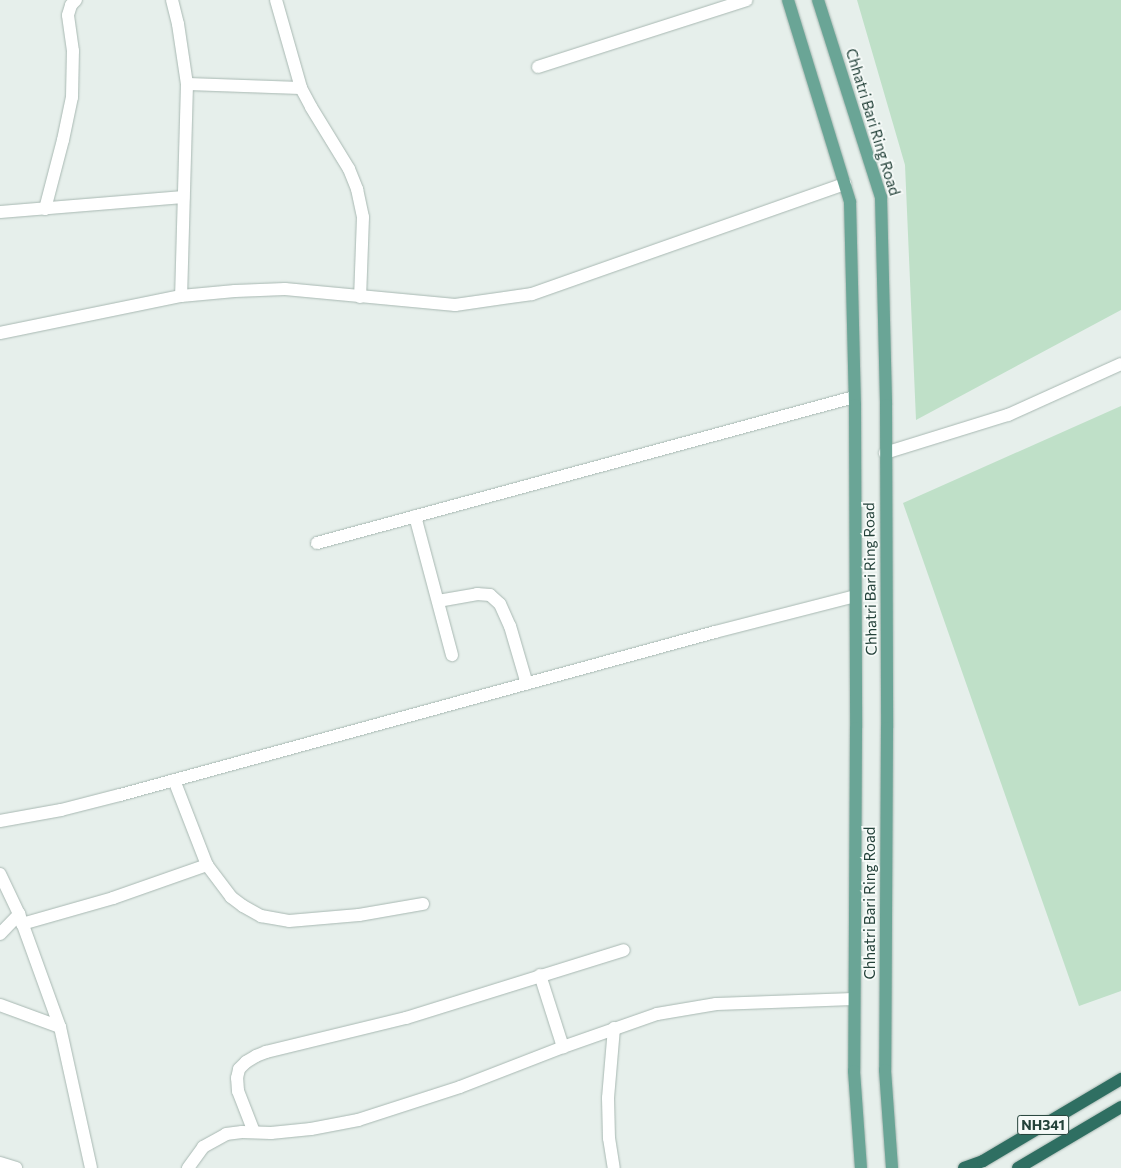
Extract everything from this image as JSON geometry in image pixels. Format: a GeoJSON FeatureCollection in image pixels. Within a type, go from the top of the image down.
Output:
{"type":"FeatureCollection","features":[{"type":"Feature","properties":{"kind":"highway","name":"NH341"},"geometry":{"type":"LineString","coordinates":[[964,1168],[983,1161],[1121,1079]]}},
{"type":"Feature","properties":{"kind":"highway","name":"NH341"},"geometry":{"type":"LineString","coordinates":[[1018,1168],[1121,1107]]}},
{"type":"Feature","properties":{"kind":"main road","name":"Chhatri Bari Ring Road"},"geometry":{"type":"LineString","coordinates":[[788,0],[850,202],[854,397],[855,596],[854,1071],[861,1168]]}},
{"type":"Feature","properties":{"kind":"main road","name":"Chhatri Bari Ring Road"},"geometry":{"type":"LineString","coordinates":[[818,0],[881,197],[885,397],[887,728],[885,1070],[892,1168]]}},
{"type":"Feature","properties":{"kind":"street"},"geometry":{"type":"LineString","coordinates":[[45,209],[63,140],[72,97],[73,51],[68,15],[71,5],[76,0]]}},
{"type":"Feature","properties":{"kind":"street"},"geometry":{"type":"LineString","coordinates":[[172,0],[178,24],[188,84],[183,197],[181,296]]}},
{"type":"Feature","properties":{"kind":"street"},"geometry":{"type":"LineString","coordinates":[[276,0],[301,88],[349,169],[357,189],[363,217],[360,297]]}},
{"type":"Feature","properties":{"kind":"street"},"geometry":{"type":"LineString","coordinates":[[538,67],[747,0]]}},
{"type":"Feature","properties":{"kind":"street"},"geometry":{"type":"LineString","coordinates":[[188,84],[301,88]]}},
{"type":"Feature","properties":{"kind":"street"},"geometry":{"type":"LineString","coordinates":[[0,332],[181,296],[285,289],[455,305],[532,294],[845,184]]}},
{"type":"Feature","properties":{"kind":"street"},"geometry":{"type":"LineString","coordinates":[[0,212],[183,197]]}},
{"type":"Feature","properties":{"kind":"street"},"geometry":{"type":"LineString","coordinates":[[885,453],[1008,415],[1121,364]]}},
{"type":"Feature","properties":{"kind":"street"},"geometry":{"type":"LineString","coordinates":[[317,543],[854,397]]}},
{"type":"Feature","properties":{"kind":"street"},"geometry":{"type":"LineString","coordinates":[[415,516],[452,655]]}},
{"type":"Feature","properties":{"kind":"street"},"geometry":{"type":"LineString","coordinates":[[438,601],[477,594],[490,596],[500,604],[510,626],[527,684]]}},
{"type":"Feature","properties":{"kind":"street"},"geometry":{"type":"LineString","coordinates":[[0,821],[61,810],[855,596]]}},
{"type":"Feature","properties":{"kind":"street"},"geometry":{"type":"LineString","coordinates":[[174,780],[207,865],[231,897],[261,916],[289,921],[359,915],[423,904]]}},
{"type":"Feature","properties":{"kind":"street"},"geometry":{"type":"LineString","coordinates":[[0,934],[21,919],[113,898],[207,865]]}},
{"type":"Feature","properties":{"kind":"street"},"geometry":{"type":"LineString","coordinates":[[0,874],[21,919],[60,1027],[91,1168]]}},
{"type":"Feature","properties":{"kind":"street"},"geometry":{"type":"LineString","coordinates":[[254,1132],[238,1091],[237,1078],[240,1069],[246,1062],[256,1056],[266,1052],[406,1018],[624,950]]}},
{"type":"Feature","properties":{"kind":"street"},"geometry":{"type":"LineString","coordinates":[[540,975],[563,1047]]}},
{"type":"Feature","properties":{"kind":"street"},"geometry":{"type":"LineString","coordinates":[[188,1168],[203,1147],[226,1134],[254,1132],[271,1133],[311,1129],[358,1120],[460,1087],[614,1028],[657,1014],[716,1004],[854,999]]}},
{"type":"Feature","properties":{"kind":"street"},"geometry":{"type":"LineString","coordinates":[[0,1005],[60,1027]]}},
{"type":"Feature","properties":{"kind":"street"},"geometry":{"type":"LineString","coordinates":[[614,1028],[608,1098],[609,1138],[614,1168]]}},
{"type":"Feature","properties":{"kind":"street"},"geometry":{"type":"LineString","coordinates":[[0,1163],[16,1168]]}},
{"type":"Feature","properties":{"kind":"green space"},"geometry":{"type":"Polygon","coordinates":[[[857,0],[1121,0],[1121,310],[916,420],[905,165],[857,0]]]}},
{"type":"Feature","properties":{"kind":"green space"},"geometry":{"type":"Polygon","coordinates":[[[1121,406],[1121,991],[1079,1006],[903,503],[1121,406]]]}}]}
